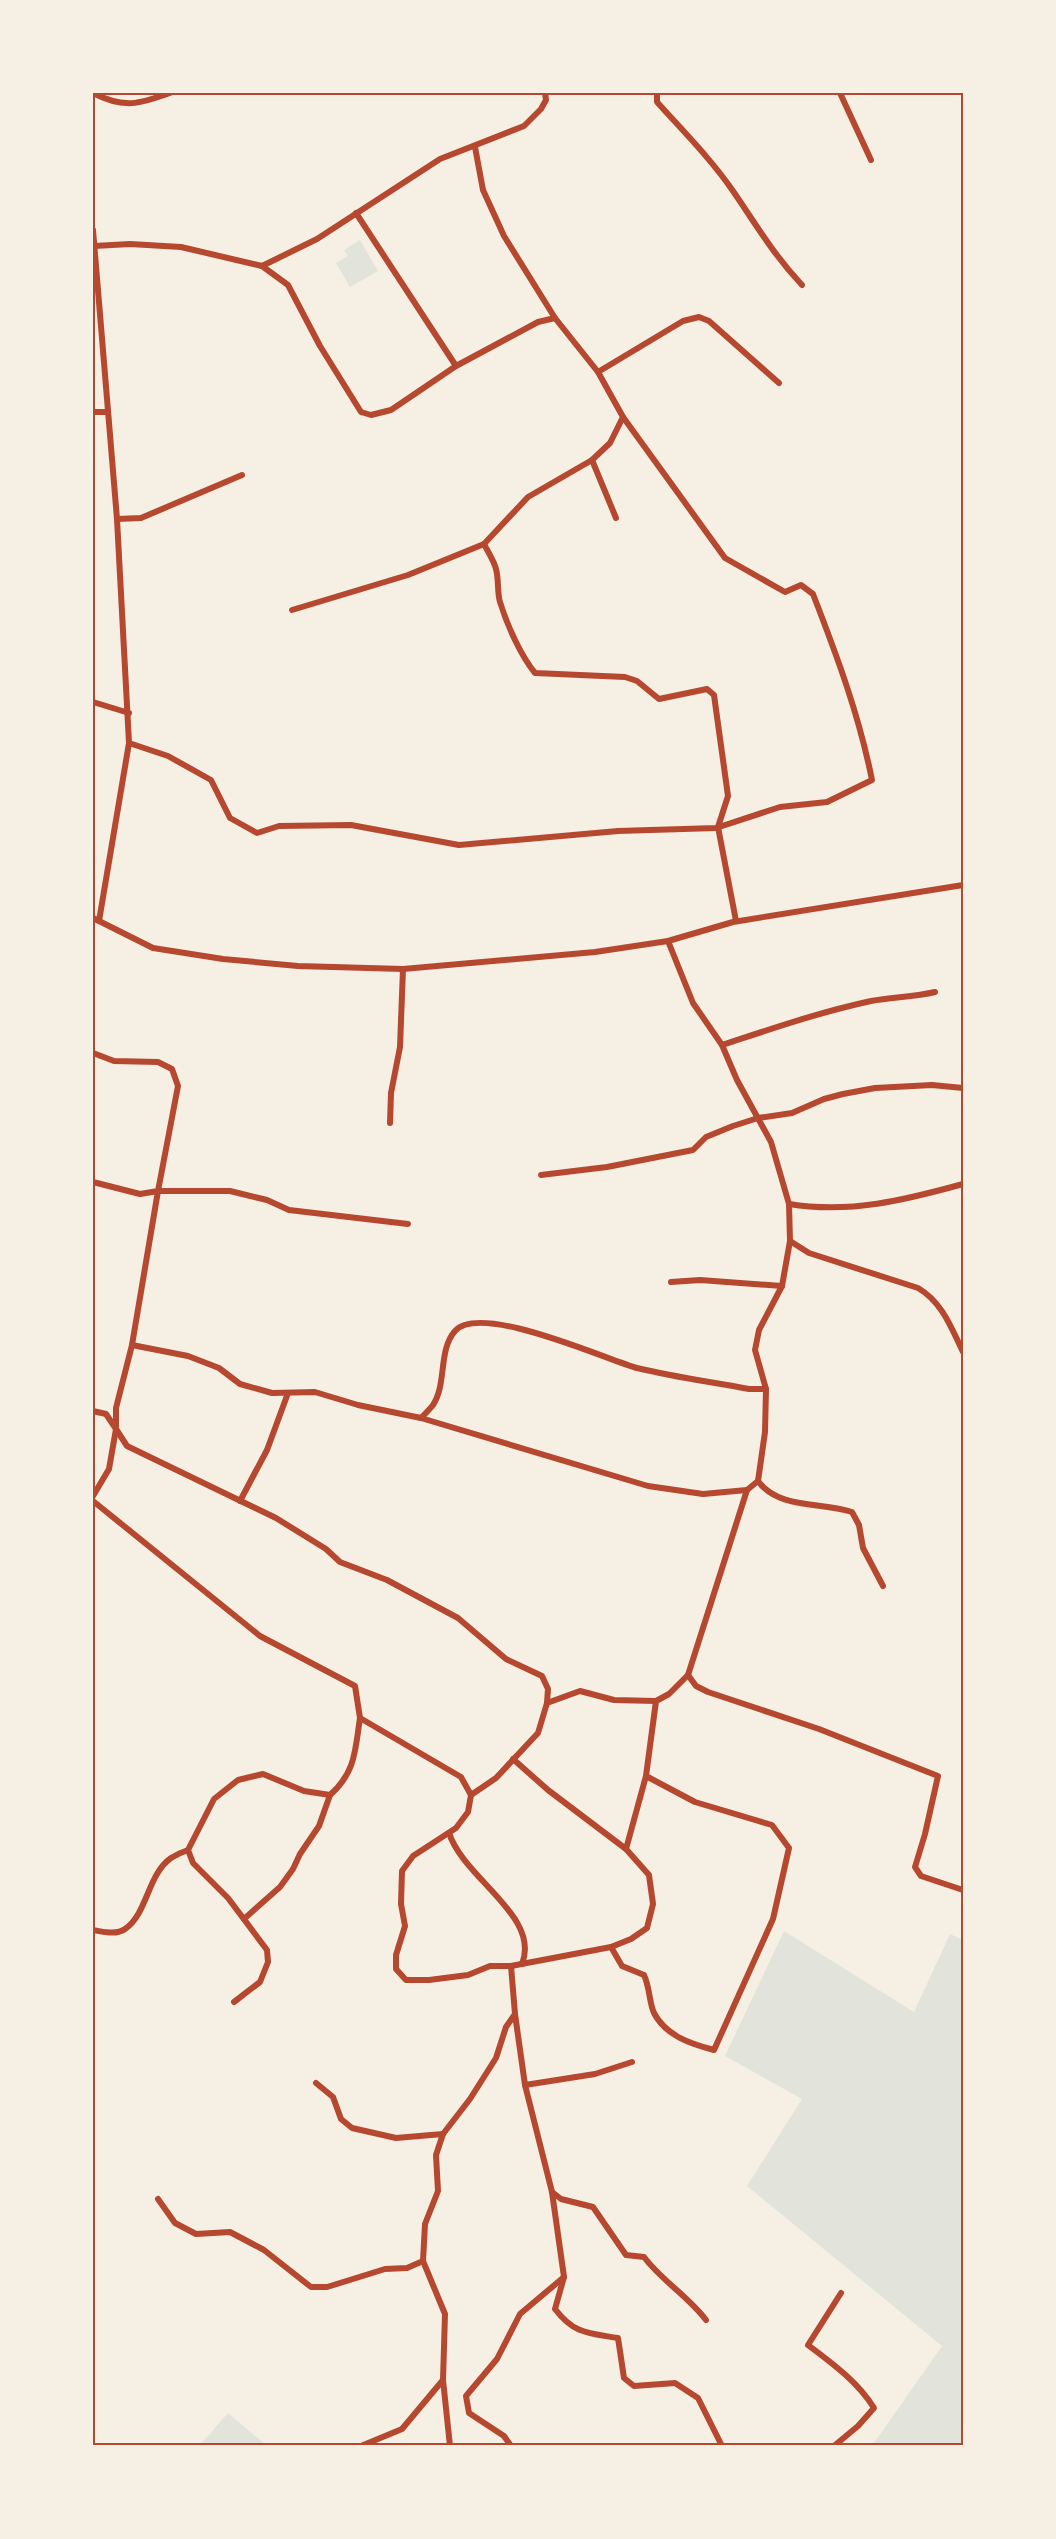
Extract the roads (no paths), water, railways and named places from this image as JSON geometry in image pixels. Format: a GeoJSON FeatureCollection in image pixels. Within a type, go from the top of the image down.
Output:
{"type":"FeatureCollection","features":[{"type":"Feature","properties":{"kind":"street"},"geometry":{"type":"LineString","coordinates":[[93,93],[109,101],[136,105],[170,93]]}},
{"type":"Feature","properties":{"kind":"street"},"geometry":{"type":"LineString","coordinates":[[262,266],[317,240],[440,159],[524,126],[541,109],[546,100],[545,93]]}},
{"type":"Feature","properties":{"kind":"street"},"geometry":{"type":"LineString","coordinates":[[657,93],[657,102],[733,190],[776,258],[802,285]]}},
{"type":"Feature","properties":{"kind":"street"},"geometry":{"type":"LineString","coordinates":[[840,93],[871,160]]}},
{"type":"Feature","properties":{"kind":"street"},"geometry":{"type":"LineString","coordinates":[[129,743],[168,756],[211,780],[230,818],[257,833],[279,826],[351,825],[459,845],[618,831],[718,827],[780,807],[827,802],[872,780],[863,734],[849,688],[813,594],[801,585],[785,592],[725,558],[623,417],[598,372],[555,318],[500,227],[483,190],[475,147]]}},
{"type":"Feature","properties":{"kind":"street"},"geometry":{"type":"LineString","coordinates":[[356,213],[456,366]]}},
{"type":"Feature","properties":{"kind":"street"},"geometry":{"type":"LineString","coordinates":[[93,230],[94,273],[117,519],[129,712],[129,743],[96,920],[153,948],[223,959],[298,966],[403,969],[595,952],[668,941],[735,921],[963,885]]}},
{"type":"Feature","properties":{"kind":"street"},"geometry":{"type":"LineString","coordinates":[[94,246],[130,244],[181,247],[262,266],[288,285],[320,346],[361,412],[370,414],[391,410],[456,366],[538,322],[555,318]]}},
{"type":"Feature","properties":{"kind":"street"},"geometry":{"type":"LineString","coordinates":[[598,372],[683,321],[699,317],[709,321],[779,383]]}},
{"type":"Feature","properties":{"kind":"street"},"geometry":{"type":"LineString","coordinates":[[93,412],[108,412]]}},
{"type":"Feature","properties":{"kind":"street"},"geometry":{"type":"LineString","coordinates":[[292,610],[408,575],[484,544],[528,497],[592,460],[610,443],[623,417]]}},
{"type":"Feature","properties":{"kind":"street"},"geometry":{"type":"LineString","coordinates":[[592,460],[616,518]]}},
{"type":"Feature","properties":{"kind":"street"},"geometry":{"type":"LineString","coordinates":[[117,519],[141,518],[242,474]]}},
{"type":"Feature","properties":{"kind":"street"},"geometry":{"type":"LineString","coordinates":[[484,544],[496,568],[500,600],[511,630],[522,648],[525,661],[535,674],[625,676],[637,681],[659,699],[706,688],[714,695],[728,796],[718,827],[735,921]]}},
{"type":"Feature","properties":{"kind":"street"},"geometry":{"type":"LineString","coordinates":[[93,702],[129,712]]}},
{"type":"Feature","properties":{"kind":"street"},"geometry":{"type":"LineString","coordinates":[[547,1703],[580,1691],[614,1700],[656,1701],[669,1694],[688,1675],[747,1490],[758,1481],[765,1432],[766,1389],[755,1350],[759,1330],[782,1286],[790,1241],[789,1204],[771,1142],[737,1080],[723,1045],[693,1003],[668,941]]}},
{"type":"Feature","properties":{"kind":"street"},"geometry":{"type":"LineString","coordinates":[[390,1124],[392,1093],[400,1047],[403,969]]}},
{"type":"Feature","properties":{"kind":"street"},"geometry":{"type":"LineString","coordinates":[[723,1045],[818,1014],[873,1001],[910,998],[935,992]]}},
{"type":"Feature","properties":{"kind":"street"},"geometry":{"type":"LineString","coordinates":[[93,1053],[114,1061],[158,1062],[172,1069],[178,1086],[132,1345],[116,1408],[116,1429],[109,1469],[93,1496]]}},
{"type":"Feature","properties":{"kind":"street"},"geometry":{"type":"LineString","coordinates":[[541,1175],[607,1167],[693,1150],[706,1137],[758,1118],[792,1113],[824,1099],[875,1088],[932,1085],[963,1088]]}},
{"type":"Feature","properties":{"kind":"street"},"geometry":{"type":"LineString","coordinates":[[93,1182],[140,1194],[158,1191],[230,1191],[267,1200],[289,1210],[408,1224]]}},
{"type":"Feature","properties":{"kind":"street"},"geometry":{"type":"LineString","coordinates":[[789,1204],[832,1209],[868,1207],[963,1184]]}},
{"type":"Feature","properties":{"kind":"street"},"geometry":{"type":"LineString","coordinates":[[790,1241],[809,1253],[918,1288],[930,1295],[946,1317],[963,1352]]}},
{"type":"Feature","properties":{"kind":"street"},"geometry":{"type":"LineString","coordinates":[[671,1282],[700,1280],[782,1286]]}},
{"type":"Feature","properties":{"kind":"street"},"geometry":{"type":"LineString","coordinates":[[421,1418],[434,1403],[449,1342],[456,1330],[468,1324],[484,1323],[526,1329],[638,1368],[749,1389],[766,1389]]}},
{"type":"Feature","properties":{"kind":"street"},"geometry":{"type":"LineString","coordinates":[[132,1345],[188,1356],[219,1368],[240,1384],[272,1393],[315,1392],[358,1405],[421,1418],[648,1486],[702,1494],[747,1490]]}},
{"type":"Feature","properties":{"kind":"street"},"geometry":{"type":"LineString","coordinates":[[240,1501],[267,1450],[288,1393]]}},
{"type":"Feature","properties":{"kind":"street"},"geometry":{"type":"LineString","coordinates":[[93,1411],[106,1414],[127,1446],[276,1518],[326,1549],[340,1562],[387,1580],[458,1618],[506,1659],[542,1676],[548,1689],[547,1703],[538,1733],[496,1778],[471,1795]]}},
{"type":"Feature","properties":{"kind":"street"},"geometry":{"type":"LineString","coordinates":[[758,1481],[765,1490],[780,1499],[852,1512],[859,1525],[863,1548],[883,1586]]}},
{"type":"Feature","properties":{"kind":"street"},"geometry":{"type":"LineString","coordinates":[[93,1501],[219,1600],[260,1636],[356,1686],[360,1718],[354,1758],[344,1782],[330,1795],[319,1826],[280,1887],[244,1919]]}},
{"type":"Feature","properties":{"kind":"street"},"geometry":{"type":"LineString","coordinates":[[688,1675],[696,1686],[708,1692],[809,1725],[938,1776],[915,1867],[921,1876],[963,1890]]}},
{"type":"Feature","properties":{"kind":"street"},"geometry":{"type":"LineString","coordinates":[[626,1849],[646,1776],[656,1701]]}},
{"type":"Feature","properties":{"kind":"street"},"geometry":{"type":"LineString","coordinates":[[360,1718],[461,1777],[471,1795],[468,1812],[449,1833],[413,1856],[402,1871],[401,1904],[405,1926],[396,1955],[396,1969],[406,1980],[429,1980],[468,1975],[490,1966],[511,1966],[610,1947],[631,1939],[647,1928],[652,1904],[649,1875],[626,1849],[548,1790],[513,1759]]}},
{"type":"Feature","properties":{"kind":"street"},"geometry":{"type":"LineString","coordinates":[[93,1930],[111,1933],[124,1930],[138,1914],[154,1880],[170,1858],[188,1850],[214,1799],[238,1780],[263,1774],[304,1791],[330,1795]]}},
{"type":"Feature","properties":{"kind":"street"},"geometry":{"type":"LineString","coordinates":[[610,1947],[622,1966],[644,1976],[651,1989],[654,2012],[670,2031],[686,2043],[714,2050],[773,1919],[789,1848],[772,1825],[695,1802],[646,1776]]}},
{"type":"Feature","properties":{"kind":"street"},"geometry":{"type":"LineString","coordinates":[[449,1833],[460,1857],[508,1909],[521,1928],[526,1941],[526,1953],[522,1964]]}},
{"type":"Feature","properties":{"kind":"street"},"geometry":{"type":"LineString","coordinates":[[188,1850],[193,1863],[228,1898],[267,1950],[268,1962],[260,1982],[234,2002]]}},
{"type":"Feature","properties":{"kind":"street"},"geometry":{"type":"LineString","coordinates":[[511,1966],[525,2085],[552,2192],[564,2277],[555,2309],[568,2326],[588,2333],[618,2338],[624,2378],[634,2386],[675,2383],[698,2398],[722,2446]]}},
{"type":"Feature","properties":{"kind":"street"},"geometry":{"type":"LineString","coordinates":[[450,2446],[443,2380],[445,2314],[423,2261],[423,2234],[438,2191],[436,2155],[443,2134],[470,2099],[496,2058],[506,2027],[515,2014]]}},
{"type":"Feature","properties":{"kind":"street"},"geometry":{"type":"LineString","coordinates":[[525,2085],[594,2074],[632,2062]]}},
{"type":"Feature","properties":{"kind":"street"},"geometry":{"type":"LineString","coordinates":[[316,2083],[333,2097],[341,2119],[352,2128],[396,2138],[443,2134]]}},
{"type":"Feature","properties":{"kind":"street"},"geometry":{"type":"LineString","coordinates":[[552,2192],[561,2199],[593,2207],[626,2256],[644,2257],[653,2269],[693,2303],[706,2320]]}},
{"type":"Feature","properties":{"kind":"street"},"geometry":{"type":"LineString","coordinates":[[158,2199],[175,2223],[196,2234],[230,2232],[264,2250],[311,2287],[327,2288],[385,2269],[407,2268],[423,2261]]}},
{"type":"Feature","properties":{"kind":"street"},"geometry":{"type":"LineString","coordinates":[[511,2446],[504,2436],[469,2413],[466,2396],[496,2359],[520,2314],[564,2277]]}},
{"type":"Feature","properties":{"kind":"street"},"geometry":{"type":"LineString","coordinates":[[834,2446],[858,2426],[874,2408],[866,2395],[834,2364],[808,2344],[841,2293]]}},
{"type":"Feature","properties":{"kind":"street"},"geometry":{"type":"LineString","coordinates":[[362,2446],[402,2429],[443,2380]]}}]}
